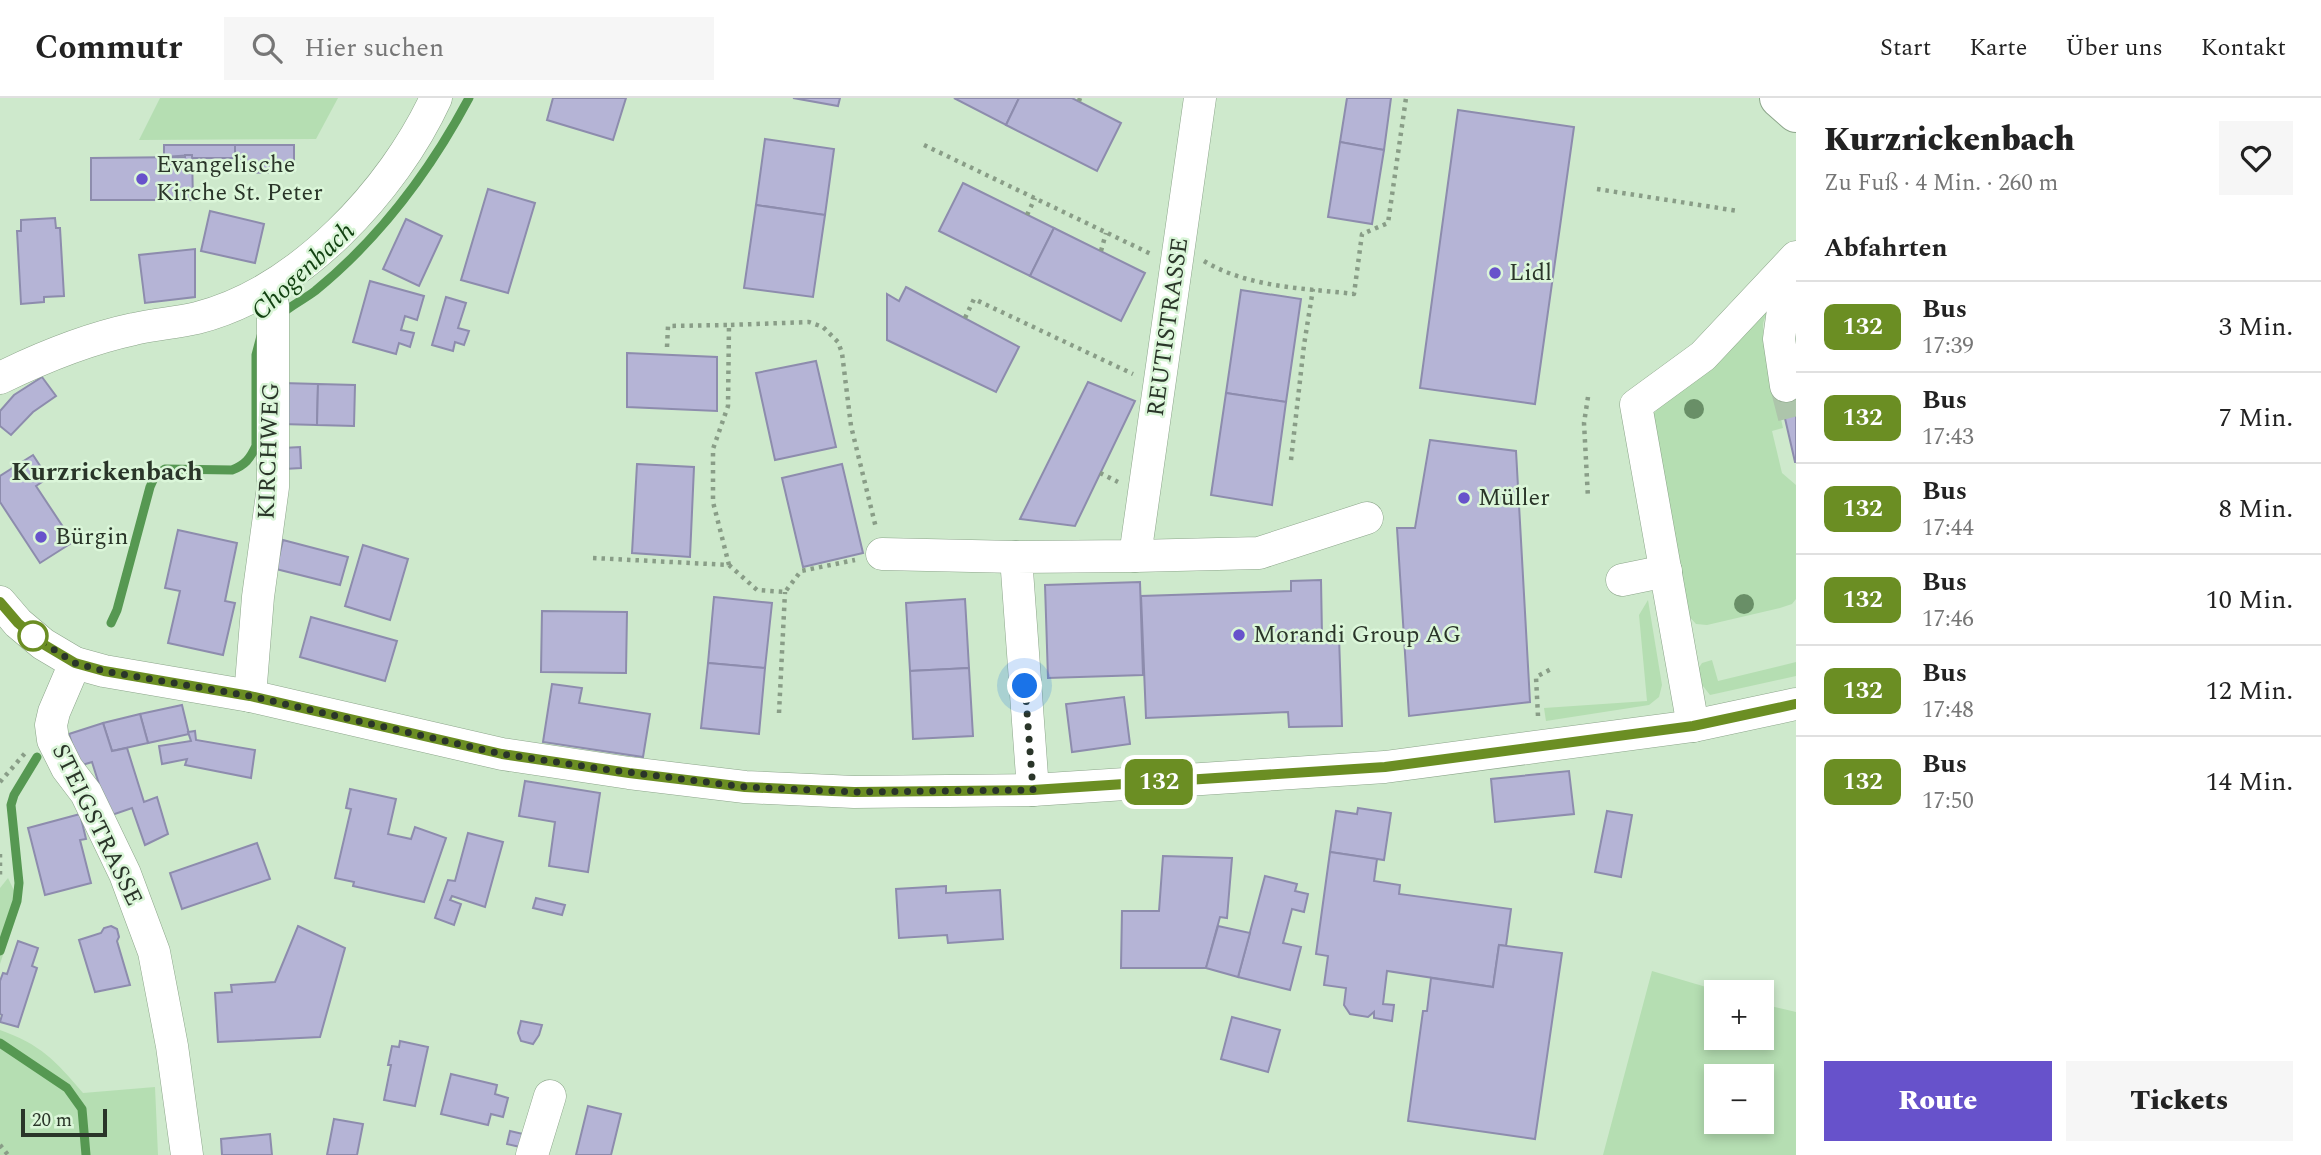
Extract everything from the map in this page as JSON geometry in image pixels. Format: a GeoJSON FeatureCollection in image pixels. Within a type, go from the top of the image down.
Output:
{"type":"FeatureCollection","features":[{"type":"Feature","properties":{"kind":"main road"},"geometry":{"type":"LineString","coordinates":[[1779,98],[1796,113]]}},
{"type":"Feature","properties":{"kind":"street"},"geometry":{"type":"LineString","coordinates":[[0,378],[48,355],[110,334],[198,317],[267,289],[295,271],[335,236],[390,176],[436,98]]}},
{"type":"Feature","properties":{"kind":"street","name":"REUTISTRASSE"},"geometry":{"type":"LineString","coordinates":[[1135,556],[1200,98]]}},
{"type":"Feature","properties":{"kind":"street"},"geometry":{"type":"LineString","coordinates":[[1787,386],[1779,339],[1783,310],[1794,272]]}},
{"type":"Feature","properties":{"kind":"street"},"geometry":{"type":"LineString","coordinates":[[1693,726],[1636,405],[1703,356],[1794,272]]}},
{"type":"Feature","properties":{"kind":"street","name":"KIRCHWEG"},"geometry":{"type":"LineString","coordinates":[[250,696],[258,597],[273,487],[273,305],[267,289]]}},
{"type":"Feature","properties":{"kind":"street"},"geometry":{"type":"LineString","coordinates":[[882,554],[1016,557],[1259,553],[1367,518]]}},
{"type":"Feature","properties":{"kind":"street"},"geometry":{"type":"LineString","coordinates":[[1016,557],[1033,790]]}},
{"type":"Feature","properties":{"kind":"street"},"geometry":{"type":"LineString","coordinates":[[1622,580],[1666,571]]}},
{"type":"Feature","properties":{"kind":"street"},"geometry":{"type":"LineString","coordinates":[[0,602],[18,623],[43,644],[75,663],[104,671],[250,696],[502,754],[745,787],[841,791],[1033,790],[1385,767],[1693,726],[1796,704]]}},
{"type":"Feature","properties":{"kind":"street","name":"STEIGSTRASSE"},"geometry":{"type":"LineString","coordinates":[[75,663],[54,712],[51,724],[53,740],[66,768],[86,793],[100,821],[125,874],[154,951],[172,1046],[187,1155]]}},
{"type":"Feature","properties":{"kind":"street"},"geometry":{"type":"LineString","coordinates":[[532,1155],[550,1096]]}},
{"type":"Feature","properties":{"kind":"path"},"geometry":{"type":"LineString","coordinates":[[924,145],[1106,233],[1264,283],[1354,294],[1362,234],[1388,223],[1406,98]]}},
{"type":"Feature","properties":{"kind":"path"},"geometry":{"type":"LineString","coordinates":[[1597,189],[1738,211]]}},
{"type":"Feature","properties":{"kind":"path"},"geometry":{"type":"LineString","coordinates":[[1027,215],[1035,198]]}},
{"type":"Feature","properties":{"kind":"path"},"geometry":{"type":"LineString","coordinates":[[1101,251],[1106,233]]}},
{"type":"Feature","properties":{"kind":"path"},"geometry":{"type":"LineString","coordinates":[[1291,460],[1313,289]]}},
{"type":"Feature","properties":{"kind":"path"},"geometry":{"type":"LineString","coordinates":[[965,318],[974,299],[1160,386]]}},
{"type":"Feature","properties":{"kind":"path"},"geometry":{"type":"LineString","coordinates":[[667,347],[668,326],[809,322],[823,327],[838,342],[842,353],[851,426],[882,554],[801,571],[785,592],[779,713]]}},
{"type":"Feature","properties":{"kind":"path"},"geometry":{"type":"LineString","coordinates":[[729,326],[728,406],[713,449],[713,502],[729,565],[757,590],[785,592]]}},
{"type":"Feature","properties":{"kind":"path"},"geometry":{"type":"LineString","coordinates":[[1588,397],[1584,423],[1588,498]]}},
{"type":"Feature","properties":{"kind":"path"},"geometry":{"type":"LineString","coordinates":[[593,558],[729,565]]}},
{"type":"Feature","properties":{"kind":"path"},"geometry":{"type":"LineString","coordinates":[[1538,716],[1536,677],[1553,668]]}},
{"type":"Feature","properties":{"kind":"path"},"geometry":{"type":"LineString","coordinates":[[0,782],[36,741],[53,740]]}},
{"type":"Feature","properties":{"kind":"path"},"geometry":{"type":"LineString","coordinates":[[0,878],[1,857]]}},
{"type":"Feature","properties":{"kind":"path"},"geometry":{"type":"LineString","coordinates":[[1,1146],[8,1155]]}},
{"type":"Feature","properties":{"kind":"green space"},"geometry":{"type":"Polygon","coordinates":[[[160,98],[338,98],[316,139],[139,140],[160,98]]]}},
{"type":"Feature","properties":{"kind":"green space"},"geometry":{"type":"Polygon","coordinates":[[[1768,310],[1763,323],[1763,338],[1783,428],[1772,431],[1782,473],[1796,485],[1796,599],[1792,604],[1780,608],[1707,625],[1696,624],[1685,612],[1651,425],[1654,413],[1685,381],[1768,310]]]}},
{"type":"Feature","properties":{"kind":"green space"},"geometry":{"type":"Polygon","coordinates":[[[1648,600],[1662,685],[1659,697],[1649,705],[1546,721],[1544,708],[1647,701],[1639,615],[1648,600]]]}},
{"type":"Feature","properties":{"kind":"green space"},"geometry":{"type":"Polygon","coordinates":[[[1712,660],[1718,681],[1796,662],[1796,676],[1710,695],[1699,681],[1696,672],[1702,663],[1712,660]]]}},
{"type":"Feature","properties":{"kind":"green space"},"geometry":{"type":"Polygon","coordinates":[[[8,878],[20,903],[0,964],[0,888],[8,878]]]}},
{"type":"Feature","properties":{"kind":"green space"},"geometry":{"type":"Polygon","coordinates":[[[1652,971],[1704,986],[1704,1050],[1774,1050],[1774,1007],[1796,1012],[1796,1155],[1603,1155],[1652,971]]]}},
{"type":"Feature","properties":{"kind":"green space"},"geometry":{"type":"Polygon","coordinates":[[[0,1030],[37,1048],[83,1093],[155,1087],[158,1155],[0,1155],[0,1030]]]}},
{"type":"Feature","properties":{"kind":"building"},"geometry":{"type":"Polygon","coordinates":[[[553,98],[626,98],[613,140],[547,120],[553,98]]]}},
{"type":"Feature","properties":{"kind":"building"},"geometry":{"type":"Polygon","coordinates":[[[793,98],[840,98],[838,106],[793,98]]]}},
{"type":"Feature","properties":{"kind":"building"},"geometry":{"type":"Polygon","coordinates":[[[954,98],[1019,98],[1006,125],[954,98]]]}},
{"type":"Feature","properties":{"kind":"building"},"geometry":{"type":"Polygon","coordinates":[[[1019,98],[1072,98],[1121,123],[1097,171],[1006,125],[1019,98]]]}},
{"type":"Feature","properties":{"kind":"building"},"geometry":{"type":"Polygon","coordinates":[[[1347,98],[1391,98],[1384,150],[1340,142],[1347,98]]]}},
{"type":"Feature","properties":{"kind":"building","name":"Lidl"},"geometry":{"type":"Polygon","coordinates":[[[1458,110],[1574,127],[1535,404],[1420,388],[1458,110]]]}},
{"type":"Feature","properties":{"kind":"building"},"geometry":{"type":"Polygon","coordinates":[[[765,139],[834,149],[825,215],[756,205],[765,139]]]}},
{"type":"Feature","properties":{"kind":"building"},"geometry":{"type":"Polygon","coordinates":[[[1340,142],[1384,150],[1372,224],[1328,217],[1340,142]]]}},
{"type":"Feature","properties":{"kind":"building"},"geometry":{"type":"Polygon","coordinates":[[[164,145],[235,145],[235,158],[192,158],[192,155],[164,157],[164,145]]]}},
{"type":"Feature","properties":{"kind":"building"},"geometry":{"type":"Polygon","coordinates":[[[235,145],[294,145],[294,172],[235,173],[235,145]]]}},
{"type":"Feature","properties":{"kind":"building","name":"Evangelische Kirche St. Peter"},"geometry":{"type":"Polygon","coordinates":[[[192,155],[193,200],[91,200],[91,158],[192,155]]]}},
{"type":"Feature","properties":{"kind":"building"},"geometry":{"type":"Polygon","coordinates":[[[963,183],[1054,228],[1030,276],[939,231],[963,183]]]}},
{"type":"Feature","properties":{"kind":"building"},"geometry":{"type":"Polygon","coordinates":[[[488,189],[535,203],[508,293],[461,280],[488,189]]]}},
{"type":"Feature","properties":{"kind":"building"},"geometry":{"type":"Polygon","coordinates":[[[756,205],[825,215],[813,297],[744,288],[756,205]]]}},
{"type":"Feature","properties":{"kind":"building"},"geometry":{"type":"Polygon","coordinates":[[[210,211],[264,224],[255,263],[201,251],[210,211]]]}},
{"type":"Feature","properties":{"kind":"building"},"geometry":{"type":"Polygon","coordinates":[[[55,218],[56,228],[60,228],[64,296],[44,297],[44,302],[21,304],[17,231],[21,231],[21,220],[55,218]]]}},
{"type":"Feature","properties":{"kind":"building"},"geometry":{"type":"Polygon","coordinates":[[[406,219],[442,236],[419,286],[383,269],[406,219]]]}},
{"type":"Feature","properties":{"kind":"building"},"geometry":{"type":"Polygon","coordinates":[[[1054,228],[1145,273],[1121,321],[1030,276],[1054,228]]]}},
{"type":"Feature","properties":{"kind":"building"},"geometry":{"type":"Polygon","coordinates":[[[195,249],[195,297],[145,303],[139,255],[195,249]]]}},
{"type":"Feature","properties":{"kind":"building"},"geometry":{"type":"Polygon","coordinates":[[[370,281],[424,296],[417,320],[405,316],[401,330],[414,333],[410,347],[399,343],[396,354],[353,342],[370,281]]]}},
{"type":"Feature","properties":{"kind":"building"},"geometry":{"type":"Polygon","coordinates":[[[906,287],[1019,347],[996,392],[887,340],[887,294],[899,301],[906,287]]]}},
{"type":"Feature","properties":{"kind":"building"},"geometry":{"type":"Polygon","coordinates":[[[1241,290],[1301,299],[1286,402],[1226,393],[1241,290]]]}},
{"type":"Feature","properties":{"kind":"building"},"geometry":{"type":"Polygon","coordinates":[[[446,297],[466,303],[458,328],[469,331],[464,345],[455,342],[453,351],[432,345],[446,297]]]}},
{"type":"Feature","properties":{"kind":"building"},"geometry":{"type":"Polygon","coordinates":[[[627,353],[717,357],[717,411],[627,407],[627,353]]]}},
{"type":"Feature","properties":{"kind":"building"},"geometry":{"type":"Polygon","coordinates":[[[816,361],[836,447],[775,460],[756,373],[816,361]]]}},
{"type":"Feature","properties":{"kind":"building"},"geometry":{"type":"Polygon","coordinates":[[[42,377],[56,396],[33,412],[11,435],[0,426],[0,411],[14,395],[42,377]]]}},
{"type":"Feature","properties":{"kind":"building"},"geometry":{"type":"Polygon","coordinates":[[[1088,382],[1135,401],[1075,526],[1020,519],[1088,382]]]}},
{"type":"Feature","properties":{"kind":"building"},"geometry":{"type":"Polygon","coordinates":[[[282,383],[318,384],[317,425],[281,424],[282,383]]]}},
{"type":"Feature","properties":{"kind":"building"},"geometry":{"type":"Polygon","coordinates":[[[1796,383],[1796,462],[1795,462],[1778,388],[1796,383]]]}},
{"type":"Feature","properties":{"kind":"building"},"geometry":{"type":"Polygon","coordinates":[[[318,384],[355,385],[354,426],[317,425],[318,384]]]}},
{"type":"Feature","properties":{"kind":"building"},"geometry":{"type":"Polygon","coordinates":[[[1226,393],[1286,402],[1272,505],[1211,495],[1226,393]]]}},
{"type":"Feature","properties":{"kind":"building"},"geometry":{"type":"Polygon","coordinates":[[[1430,440],[1516,451],[1530,702],[1409,716],[1397,528],[1415,528],[1430,440]]]}},
{"type":"Feature","properties":{"kind":"building"},"geometry":{"type":"Polygon","coordinates":[[[300,447],[301,468],[284,469],[283,448],[300,447]]]}},
{"type":"Feature","properties":{"kind":"building"},"geometry":{"type":"Polygon","coordinates":[[[33,455],[48,478],[36,486],[73,542],[40,563],[0,502],[0,476],[33,455]]]}},
{"type":"Feature","properties":{"kind":"building"},"geometry":{"type":"Polygon","coordinates":[[[637,464],[694,467],[690,557],[632,553],[637,464]]]}},
{"type":"Feature","properties":{"kind":"building"},"geometry":{"type":"Polygon","coordinates":[[[842,464],[863,553],[803,567],[782,478],[842,464]]]}},
{"type":"Feature","properties":{"kind":"building"},"geometry":{"type":"Polygon","coordinates":[[[178,530],[237,543],[225,601],[235,603],[223,655],[168,643],[180,591],[165,588],[178,530]]]}},
{"type":"Feature","properties":{"kind":"building"},"geometry":{"type":"Polygon","coordinates":[[[283,540],[348,557],[340,585],[276,569],[283,540]]]}},
{"type":"Feature","properties":{"kind":"building"},"geometry":{"type":"Polygon","coordinates":[[[363,545],[408,559],[390,620],[345,606],[363,545]]]}},
{"type":"Feature","properties":{"kind":"building"},"geometry":{"type":"Polygon","coordinates":[[[1321,580],[1322,636],[1339,636],[1342,726],[1289,727],[1288,712],[1146,718],[1141,596],[1291,591],[1291,581],[1321,580]]]}},
{"type":"Feature","properties":{"kind":"building"},"geometry":{"type":"Polygon","coordinates":[[[1140,582],[1143,675],[1048,678],[1045,585],[1140,582]]]}},
{"type":"Feature","properties":{"kind":"building"},"geometry":{"type":"Polygon","coordinates":[[[714,597],[772,603],[765,668],[708,663],[714,597]]]}},
{"type":"Feature","properties":{"kind":"building"},"geometry":{"type":"Polygon","coordinates":[[[965,599],[969,668],[910,671],[906,603],[965,599]]]}},
{"type":"Feature","properties":{"kind":"building"},"geometry":{"type":"Polygon","coordinates":[[[542,611],[627,612],[626,673],[541,672],[542,611]]]}},
{"type":"Feature","properties":{"kind":"building"},"geometry":{"type":"Polygon","coordinates":[[[311,617],[397,641],[385,681],[300,657],[311,617]]]}},
{"type":"Feature","properties":{"kind":"building"},"geometry":{"type":"Polygon","coordinates":[[[708,663],[765,668],[759,734],[701,728],[708,663]]]}},
{"type":"Feature","properties":{"kind":"building"},"geometry":{"type":"Polygon","coordinates":[[[969,668],[973,736],[913,739],[910,671],[969,668]]]}},
{"type":"Feature","properties":{"kind":"building"},"geometry":{"type":"Polygon","coordinates":[[[552,684],[582,688],[579,703],[650,714],[643,757],[543,742],[552,684]]]}},
{"type":"Feature","properties":{"kind":"building"},"geometry":{"type":"Polygon","coordinates":[[[1124,697],[1130,744],[1072,752],[1066,704],[1124,697]]]}},
{"type":"Feature","properties":{"kind":"building"},"geometry":{"type":"Polygon","coordinates":[[[182,705],[189,734],[148,743],[140,714],[182,705]]]}},
{"type":"Feature","properties":{"kind":"building"},"geometry":{"type":"Polygon","coordinates":[[[140,714],[148,743],[112,751],[103,723],[140,714]]]}},
{"type":"Feature","properties":{"kind":"building"},"geometry":{"type":"Polygon","coordinates":[[[103,723],[112,751],[127,748],[144,802],[157,797],[168,834],[145,845],[132,808],[109,816],[92,762],[79,766],[69,734],[103,723]]]}},
{"type":"Feature","properties":{"kind":"building"},"geometry":{"type":"Polygon","coordinates":[[[195,731],[196,740],[255,750],[251,778],[185,765],[187,759],[162,764],[159,746],[191,741],[188,732],[195,731]]]}},
{"type":"Feature","properties":{"kind":"building"},"geometry":{"type":"Polygon","coordinates":[[[1569,771],[1574,814],[1495,822],[1491,779],[1569,771]]]}},
{"type":"Feature","properties":{"kind":"building"},"geometry":{"type":"Polygon","coordinates":[[[525,781],[600,793],[588,872],[549,866],[555,822],[519,816],[525,781]]]}},
{"type":"Feature","properties":{"kind":"building"},"geometry":{"type":"Polygon","coordinates":[[[350,789],[396,799],[388,834],[411,839],[415,827],[446,838],[424,902],[353,886],[354,882],[335,878],[351,809],[346,808],[350,789]]]}},
{"type":"Feature","properties":{"kind":"building"},"geometry":{"type":"Polygon","coordinates":[[[1358,808],[1391,813],[1384,860],[1330,852],[1336,811],[1357,814],[1358,808]]]}},
{"type":"Feature","properties":{"kind":"building"},"geometry":{"type":"Polygon","coordinates":[[[1607,811],[1632,815],[1621,877],[1595,872],[1607,811]]]}},
{"type":"Feature","properties":{"kind":"building"},"geometry":{"type":"Polygon","coordinates":[[[80,814],[86,839],[80,840],[91,883],[45,895],[28,828],[80,814]]]}},
{"type":"Feature","properties":{"kind":"building"},"geometry":{"type":"Polygon","coordinates":[[[468,833],[503,842],[485,907],[452,896],[450,900],[461,904],[454,925],[435,918],[448,880],[455,881],[468,833]]]}},
{"type":"Feature","properties":{"kind":"building"},"geometry":{"type":"Polygon","coordinates":[[[257,843],[270,879],[182,909],[170,873],[257,843]]]}},
{"type":"Feature","properties":{"kind":"building"},"geometry":{"type":"Polygon","coordinates":[[[1330,852],[1377,859],[1374,881],[1400,885],[1399,894],[1511,909],[1506,946],[1499,945],[1493,987],[1387,971],[1383,1004],[1394,1005],[1392,1021],[1374,1018],[1374,1012],[1368,1017],[1350,1014],[1344,1005],[1346,988],[1324,985],[1328,956],[1316,954],[1330,852]]]}},
{"type":"Feature","properties":{"kind":"building"},"geometry":{"type":"Polygon","coordinates":[[[1163,856],[1232,858],[1227,918],[1220,917],[1206,968],[1121,968],[1122,911],[1159,911],[1163,856]]]}},
{"type":"Feature","properties":{"kind":"building"},"geometry":{"type":"Polygon","coordinates":[[[1265,876],[1297,884],[1295,891],[1308,894],[1304,912],[1292,909],[1283,943],[1301,947],[1290,990],[1238,977],[1265,876]]]}},
{"type":"Feature","properties":{"kind":"building"},"geometry":{"type":"Polygon","coordinates":[[[946,886],[946,893],[1000,890],[1003,939],[948,943],[947,935],[899,938],[896,889],[946,886]]]}},
{"type":"Feature","properties":{"kind":"building"},"geometry":{"type":"Polygon","coordinates":[[[536,898],[565,905],[562,915],[533,908],[536,898]]]}},
{"type":"Feature","properties":{"kind":"building"},"geometry":{"type":"Polygon","coordinates":[[[111,926],[117,929],[117,941],[130,985],[95,992],[79,940],[101,933],[104,928],[111,926]]]}},
{"type":"Feature","properties":{"kind":"building"},"geometry":{"type":"Polygon","coordinates":[[[298,926],[345,948],[320,1037],[218,1042],[215,993],[232,992],[231,985],[275,982],[298,926]]]}},
{"type":"Feature","properties":{"kind":"building"},"geometry":{"type":"Polygon","coordinates":[[[1218,926],[1250,933],[1238,977],[1206,968],[1218,926]]]}},
{"type":"Feature","properties":{"kind":"building"},"geometry":{"type":"Polygon","coordinates":[[[18,941],[38,948],[32,966],[37,968],[18,1027],[0,1022],[0,981],[3,973],[7,974],[18,941]]]}},
{"type":"Feature","properties":{"kind":"building"},"geometry":{"type":"Polygon","coordinates":[[[1499,945],[1562,953],[1535,1139],[1408,1121],[1423,1011],[1427,1011],[1431,978],[1493,987],[1499,945]]]}},
{"type":"Feature","properties":{"kind":"building"},"geometry":{"type":"Polygon","coordinates":[[[1232,1017],[1280,1030],[1268,1072],[1221,1059],[1232,1017]]]}},
{"type":"Feature","properties":{"kind":"building"},"geometry":{"type":"Polygon","coordinates":[[[521,1021],[542,1025],[533,1044],[521,1041],[518,1033],[521,1021]]]}},
{"type":"Feature","properties":{"kind":"building"},"geometry":{"type":"Polygon","coordinates":[[[400,1041],[428,1047],[415,1106],[384,1100],[392,1046],[399,1047],[400,1041]]]}},
{"type":"Feature","properties":{"kind":"building"},"geometry":{"type":"Polygon","coordinates":[[[451,1074],[497,1085],[495,1094],[508,1098],[503,1117],[491,1114],[488,1125],[441,1114],[451,1074]]]}},
{"type":"Feature","properties":{"kind":"building"},"geometry":{"type":"Polygon","coordinates":[[[588,1106],[621,1114],[611,1155],[576,1155],[588,1106]]]}},
{"type":"Feature","properties":{"kind":"building"},"geometry":{"type":"Polygon","coordinates":[[[334,1119],[363,1124],[357,1155],[327,1155],[334,1119]]]}},
{"type":"Feature","properties":{"kind":"building"},"geometry":{"type":"Polygon","coordinates":[[[510,1131],[523,1134],[520,1147],[507,1144],[510,1131]]]}},
{"type":"Feature","properties":{"kind":"building"},"geometry":{"type":"Polygon","coordinates":[[[270,1134],[272,1155],[222,1155],[221,1139],[270,1134]]]}},
{"type":"Feature","properties":{"kind":"waterway","name":"Chogenbach"},"geometry":{"type":"LineString","coordinates":[[279,316],[315,291],[382,226],[438,152],[469,98]]}},
{"type":"Feature","properties":{"kind":"waterway","name":"Chogenbach"},"geometry":{"type":"LineString","coordinates":[[111,623],[155,476],[165,469],[232,470],[244,464],[254,451],[256,355],[261,336]]}},
{"type":"Feature","properties":{"kind":"waterway"},"geometry":{"type":"LineString","coordinates":[[0,951],[17,901],[19,883],[11,805],[14,795],[37,757]]}},
{"type":"Feature","properties":{"kind":"waterway"},"geometry":{"type":"LineString","coordinates":[[0,1043],[67,1088],[82,1109],[86,1155]]}},
{"type":"Feature","properties":{"kind":"tunnel"},"geometry":{"type":"LineString","coordinates":[[1786,386],[1796,425]]}},
{"type":"Feature","properties":{"kind":"bus line","name":"132"},"geometry":{"type":"LineString","coordinates":[[0,602],[18,623],[43,644],[75,663],[104,671],[250,696],[502,754],[745,787],[854,792],[1033,790],[1385,767],[1693,726],[1796,704]]}},
{"type":"Feature","properties":{"kind":"place","name":"Evangelische Kirche St. Peter"},"geometry":{"type":"Point","coordinates":[142,179]}},
{"type":"Feature","properties":{"kind":"place","name":"Lidl"},"geometry":{"type":"Point","coordinates":[1495,273]}},
{"type":"Feature","properties":{"kind":"place","name":"Müller"},"geometry":{"type":"Point","coordinates":[1464,498]}},
{"type":"Feature","properties":{"kind":"place","name":"Bürgin"},"geometry":{"type":"Point","coordinates":[41,537]}},
{"type":"Feature","properties":{"kind":"place","name":"Morandi Group AG"},"geometry":{"type":"Point","coordinates":[1239,635]}},
{"type":"Feature","properties":{"kind":"district","name":"Kurzrickenbach"},"geometry":{"type":"Point","coordinates":[107,472]}},
{"type":"Feature","properties":{"kind":"route"},"geometry":{"type":"LineString","coordinates":[[33,636],[75,663],[104,671],[250,696],[502,754],[745,787],[854,792],[1033,790],[1025,686]]}}]}
